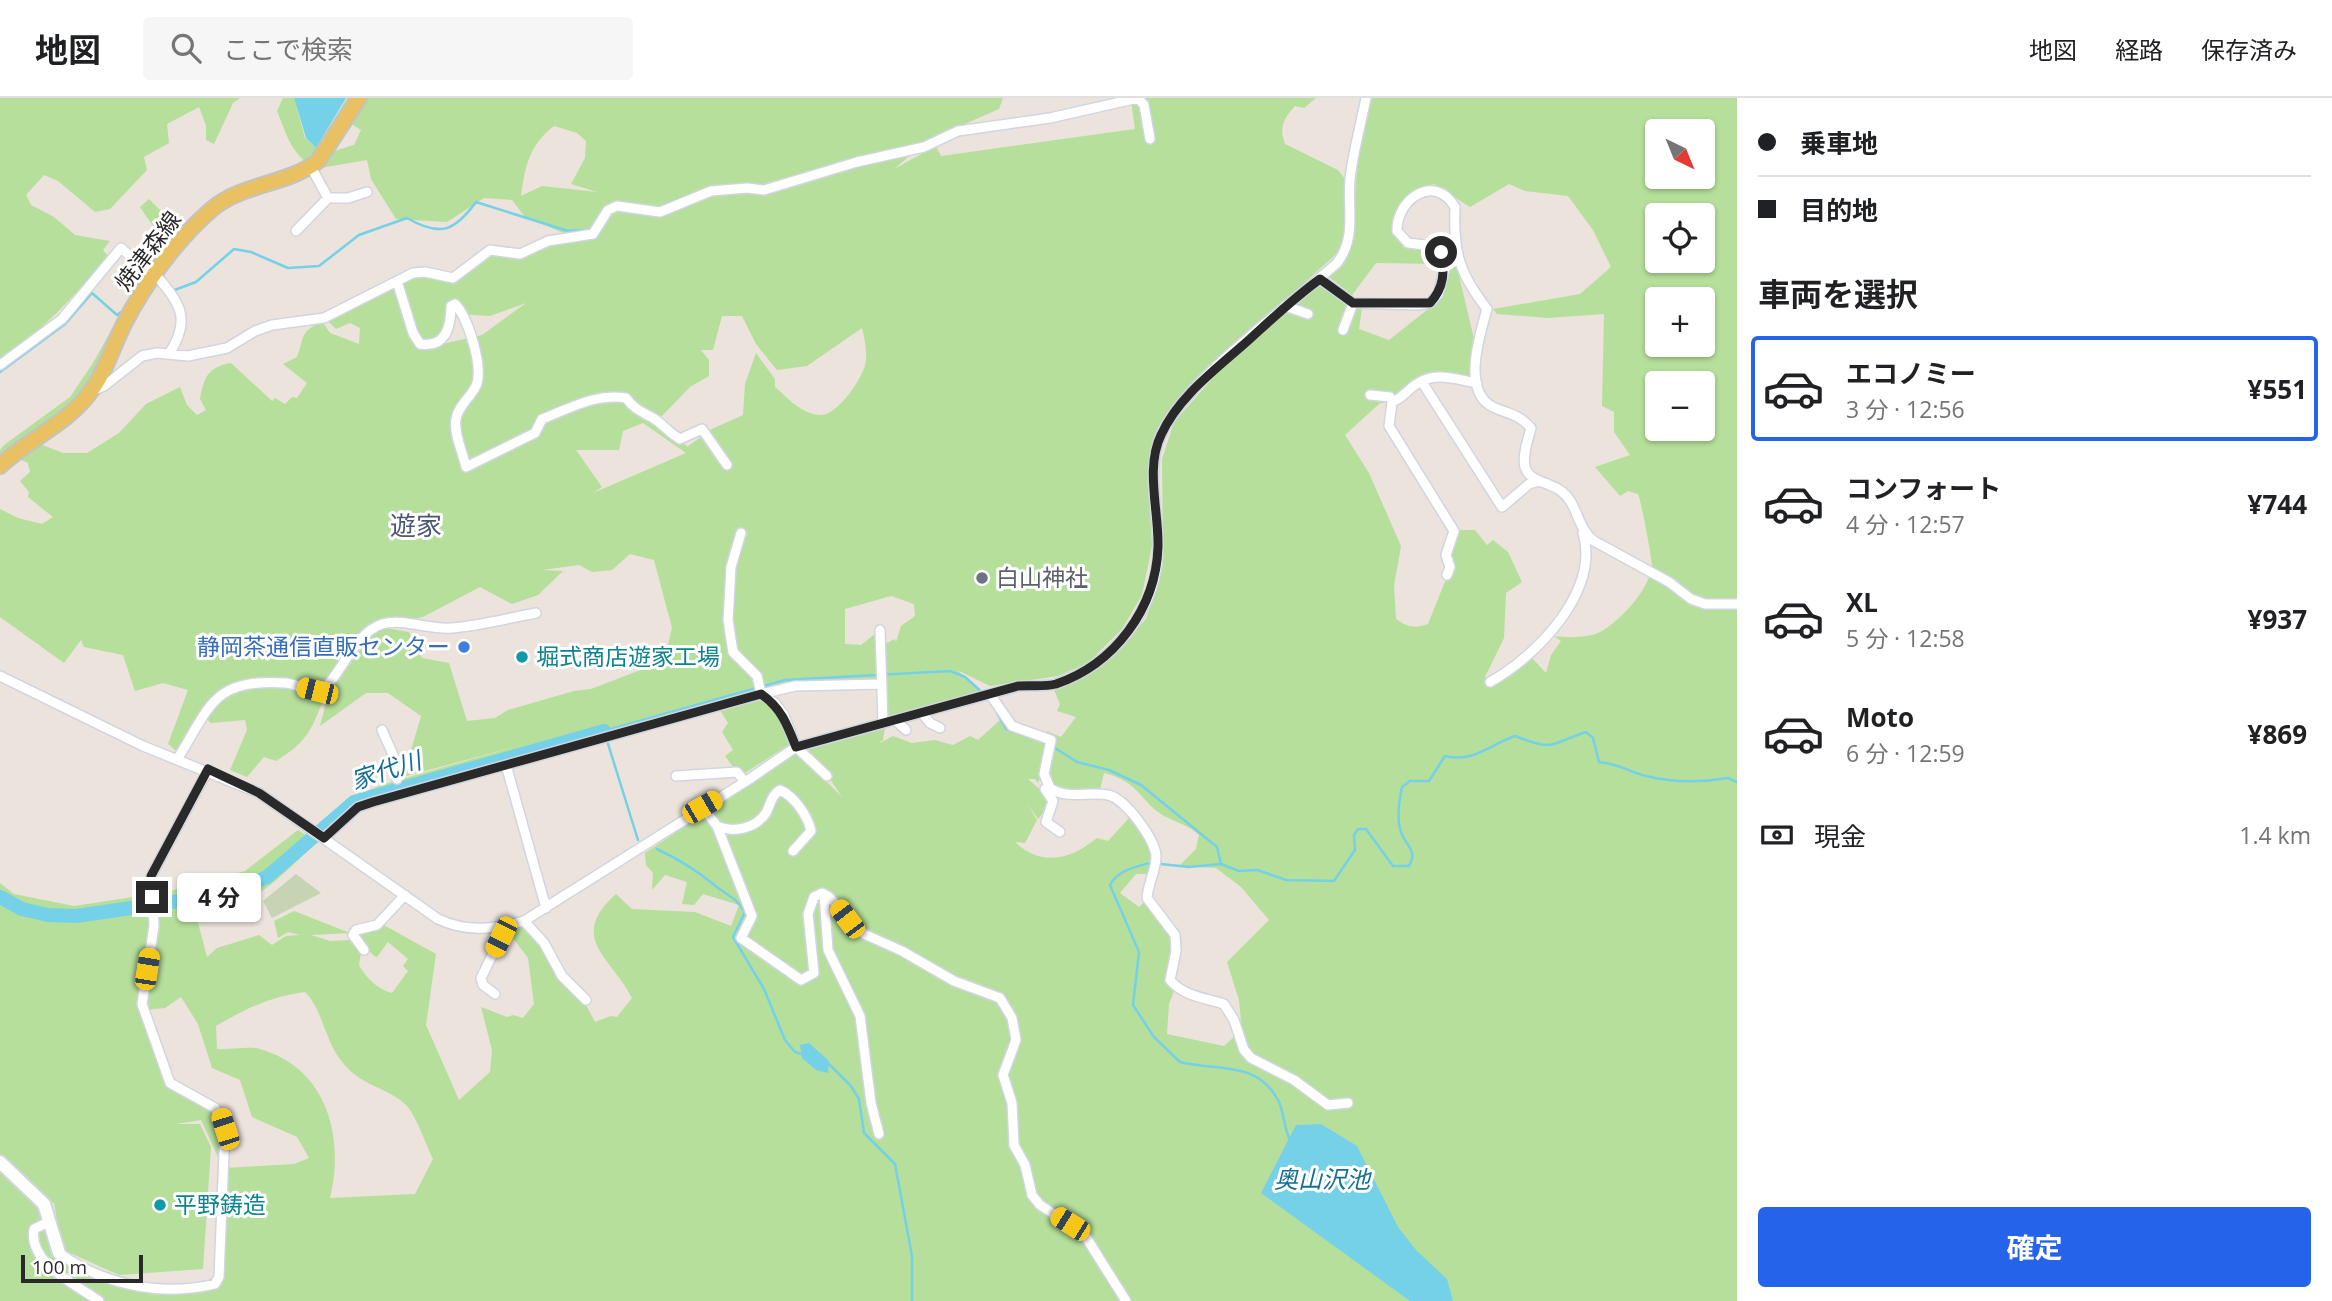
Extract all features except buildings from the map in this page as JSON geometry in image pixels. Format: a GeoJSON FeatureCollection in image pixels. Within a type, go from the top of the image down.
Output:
{"type":"FeatureCollection","features":[{"type":"Feature","properties":{"kind":"main road","name":"焼津森線"},"geometry":{"type":"LineString","coordinates":[[0,466],[68,415],[92,391],[138,299],[154,275],[213,208],[230,196],[295,176],[311,167],[318,161],[359,98]]}},
{"type":"Feature","properties":{"kind":"street"},"geometry":{"type":"LineString","coordinates":[[92,391],[104,386],[142,356],[210,353],[272,325],[324,318],[397,281],[425,272],[453,278],[460,275],[485,251],[520,254],[548,241],[593,234],[608,210],[617,206],[660,212],[711,191],[747,188],[764,190],[924,146],[958,131],[992,124],[1050,118],[1139,98],[1144,105],[1150,139]]}},
{"type":"Feature","properties":{"kind":"street"},"geometry":{"type":"LineString","coordinates":[[0,689],[3,678],[143,746],[208,769],[259,793],[454,926],[486,929],[524,921],[796,747],[1018,686],[1052,685],[1094,663],[1132,627],[1147,600],[1156,568],[1155,457],[1160,437],[1185,400],[1342,256],[1350,235],[1350,179],[1366,98]]}},
{"type":"Feature","properties":{"kind":"street"},"geometry":{"type":"LineString","coordinates":[[311,167],[328,198]]}},
{"type":"Feature","properties":{"kind":"street"},"geometry":{"type":"LineString","coordinates":[[1320,279],[1353,303],[1430,303],[1438,294],[1445,268],[1441,252],[1433,246],[1408,243],[1397,231],[1397,222],[1415,195],[1428,188],[1443,192],[1455,207],[1453,240],[1462,269],[1487,309],[1478,339],[1477,383],[1482,397],[1492,406],[1515,413],[1531,428],[1525,467],[1531,477],[1561,491],[1571,502],[1587,546],[1583,569],[1566,611],[1529,657],[1490,682]]}},
{"type":"Feature","properties":{"kind":"street"},"geometry":{"type":"LineString","coordinates":[[296,231],[328,198],[348,198],[368,192]]}},
{"type":"Feature","properties":{"kind":"street"},"geometry":{"type":"LineString","coordinates":[[0,365],[62,319],[121,247],[172,294],[183,324],[180,338],[169,354]]}},
{"type":"Feature","properties":{"kind":"street"},"geometry":{"type":"LineString","coordinates":[[397,281],[413,333],[420,344],[431,345],[441,341],[447,333],[451,306],[455,304],[477,350],[480,374],[475,388],[458,411],[455,422],[466,467],[535,433],[542,419],[577,408],[592,398],[609,396],[626,398],[637,412],[654,419],[667,432],[680,439],[702,429],[727,465]]}},
{"type":"Feature","properties":{"kind":"street"},"geometry":{"type":"LineString","coordinates":[[1343,330],[1353,303]]}},
{"type":"Feature","properties":{"kind":"street"},"geometry":{"type":"LineString","coordinates":[[1285,306],[1308,314]]}},
{"type":"Feature","properties":{"kind":"street"},"geometry":{"type":"LineString","coordinates":[[1392,402],[1422,382],[1439,375],[1477,383]]}},
{"type":"Feature","properties":{"kind":"street"},"geometry":{"type":"LineString","coordinates":[[1422,382],[1503,507],[1529,484],[1541,481]]}},
{"type":"Feature","properties":{"kind":"street"},"geometry":{"type":"LineString","coordinates":[[1370,395],[1385,394],[1392,402],[1389,426],[1454,531],[1446,555],[1450,567],[1447,575]]}},
{"type":"Feature","properties":{"kind":"street"},"geometry":{"type":"LineString","coordinates":[[741,533],[732,567],[730,643],[733,652],[783,715],[796,747],[827,776]]}},
{"type":"Feature","properties":{"kind":"street"},"geometry":{"type":"LineString","coordinates":[[1583,533],[1669,582],[1691,599],[1705,604],[1737,604]]}},
{"type":"Feature","properties":{"kind":"street"},"geometry":{"type":"LineString","coordinates":[[178,758],[214,698],[224,691],[240,686],[286,683],[317,691],[333,680],[351,648],[363,635],[383,624],[450,628],[536,613]]}},
{"type":"Feature","properties":{"kind":"street"},"geometry":{"type":"LineString","coordinates":[[880,630],[883,723]]}},
{"type":"Feature","properties":{"kind":"street"},"geometry":{"type":"LineString","coordinates":[[324,838],[358,807],[607,737],[760,689],[882,679]]}},
{"type":"Feature","properties":{"kind":"street"},"geometry":{"type":"LineString","coordinates":[[986,695],[1012,726],[1046,736],[1051,747],[1042,785],[1053,801],[1046,822],[1060,832]]}},
{"type":"Feature","properties":{"kind":"street"},"geometry":{"type":"LineString","coordinates":[[922,713],[930,723],[940,728]]}},
{"type":"Feature","properties":{"kind":"street"},"geometry":{"type":"LineString","coordinates":[[895,720],[906,730]]}},
{"type":"Feature","properties":{"kind":"street"},"geometry":{"type":"LineString","coordinates":[[382,730],[394,757],[397,779]]}},
{"type":"Feature","properties":{"kind":"street"},"geometry":{"type":"LineString","coordinates":[[506,765],[546,908]]}},
{"type":"Feature","properties":{"kind":"street"},"geometry":{"type":"LineString","coordinates":[[0,1162],[44,1205],[60,1253],[69,1260],[137,1288],[202,1287],[215,1284],[219,1277],[225,1129],[215,1108],[170,1083],[144,1010],[143,994],[154,914],[151,876],[208,769]]}},
{"type":"Feature","properties":{"kind":"street"},"geometry":{"type":"LineString","coordinates":[[676,776],[737,772],[745,782]]}},
{"type":"Feature","properties":{"kind":"street"},"geometry":{"type":"LineString","coordinates":[[1044,774],[1050,788],[1056,792],[1108,795],[1119,799],[1154,845],[1156,864],[1147,898],[1175,935],[1176,951],[1170,980],[1175,987],[1224,1004],[1234,1020],[1244,1050],[1251,1058],[1294,1080],[1328,1105],[1348,1103]]}},
{"type":"Feature","properties":{"kind":"street"},"geometry":{"type":"LineString","coordinates":[[717,826],[736,831],[760,820],[774,793],[780,790],[789,794],[809,823],[811,831],[793,852]]}},
{"type":"Feature","properties":{"kind":"street"},"geometry":{"type":"LineString","coordinates":[[702,807],[717,826],[752,916],[741,938],[801,980],[810,978],[814,973],[808,915],[814,897],[824,894]]}},
{"type":"Feature","properties":{"kind":"street"},"geometry":{"type":"LineString","coordinates":[[824,894],[828,950],[860,1016],[871,1103],[879,1134]]}},
{"type":"Feature","properties":{"kind":"street"},"geometry":{"type":"LineString","coordinates":[[824,894],[864,934],[902,951],[954,981],[1000,998],[1012,1018],[1016,1040],[1003,1075],[1012,1103],[1014,1145],[1025,1165],[1032,1195],[1040,1205],[1084,1234],[1095,1246],[1126,1301]]}},
{"type":"Feature","properties":{"kind":"street"},"geometry":{"type":"LineString","coordinates":[[364,950],[353,935],[356,930],[377,925],[405,895]]}},
{"type":"Feature","properties":{"kind":"street"},"geometry":{"type":"LineString","coordinates":[[524,921],[544,943],[562,976],[586,1000]]}},
{"type":"Feature","properties":{"kind":"street"},"geometry":{"type":"LineString","coordinates":[[495,995],[483,985],[481,978],[507,925]]}},
{"type":"Feature","properties":{"kind":"street"},"geometry":{"type":"LineString","coordinates":[[50,1221],[34,1229],[32,1239],[37,1255],[99,1301]]}},
{"type":"Feature","properties":{"kind":"green space"},"geometry":{"type":"Polygon","coordinates":[[[0,98],[240,98],[233,103],[214,144],[206,140],[206,125],[199,107],[167,124],[169,143],[144,157],[147,170],[110,209],[95,212],[58,181],[44,175],[26,195],[31,205],[54,217],[75,235],[110,241],[103,250],[108,256],[58,312],[0,360],[0,98]]]}},
{"type":"Feature","properties":{"kind":"green space"},"geometry":{"type":"Polygon","coordinates":[[[283,98],[294,98],[305,138],[316,148],[347,98],[353,98],[325,143],[306,162],[291,145],[277,111],[283,98]]]}},
{"type":"Feature","properties":{"kind":"green space"},"geometry":{"type":"Polygon","coordinates":[[[368,98],[1003,98],[999,109],[908,149],[919,148],[894,169],[936,146],[941,156],[1135,129],[1131,100],[1122,98],[1316,98],[1304,108],[1295,106],[1283,124],[1282,133],[1285,144],[1338,170],[1345,179],[1345,246],[1226,354],[1168,415],[1153,442],[1148,471],[1152,546],[1142,595],[1122,629],[1088,663],[1058,676],[990,686],[957,670],[982,691],[886,718],[883,686],[815,685],[762,693],[782,718],[790,744],[740,776],[725,756],[733,750],[722,732],[728,723],[718,707],[358,806],[328,833],[319,823],[353,797],[381,785],[514,747],[403,777],[421,716],[388,693],[366,693],[320,726],[328,695],[376,628],[318,691],[326,693],[313,725],[296,746],[276,761],[264,757],[247,777],[230,770],[247,730],[245,720],[211,723],[204,716],[180,754],[168,744],[188,690],[163,683],[135,691],[123,655],[84,647],[81,640],[64,663],[0,617],[0,509],[18,518],[42,524],[53,517],[28,497],[29,492],[20,481],[30,472],[28,463],[19,459],[40,444],[63,453],[87,453],[119,433],[146,404],[180,387],[187,405],[197,415],[206,410],[200,399],[208,374],[217,367],[231,363],[272,401],[275,398],[285,404],[292,397],[297,398],[307,383],[283,364],[297,357],[304,336],[310,329],[322,321],[330,333],[359,344],[360,328],[350,323],[336,329],[323,316],[398,281],[423,275],[460,275],[480,257],[520,254],[576,238],[525,217],[512,200],[484,198],[447,222],[396,219],[371,179],[367,160],[320,168],[334,151],[354,145],[361,130],[350,123],[359,106],[368,98]],[[554,126],[530,157],[521,196],[542,186],[597,192],[571,184],[585,158],[586,141],[577,133],[554,126]],[[526,303],[490,316],[460,314],[455,305],[447,333],[425,348],[482,335],[526,303]],[[722,316],[713,350],[701,350],[709,360],[709,376],[690,387],[661,417],[687,447],[712,429],[743,415],[745,384],[756,353],[775,379],[775,387],[801,409],[820,415],[833,411],[851,391],[863,371],[866,355],[862,328],[807,366],[777,370],[756,344],[742,316],[722,316]],[[643,423],[623,431],[619,450],[576,450],[602,487],[593,493],[686,453],[643,423]],[[630,554],[612,570],[592,572],[579,565],[542,570],[563,571],[538,595],[512,604],[480,587],[423,617],[380,627],[409,632],[422,658],[449,663],[467,721],[495,718],[508,710],[574,691],[591,689],[664,661],[672,628],[654,560],[630,554]],[[891,596],[845,609],[845,644],[861,645],[880,630],[881,646],[895,639],[896,642],[901,626],[915,616],[914,604],[891,596]]]}},
{"type":"Feature","properties":{"kind":"green space"},"geometry":{"type":"Polygon","coordinates":[[[1370,98],[1737,98],[1737,1301],[0,1301],[0,1162],[44,1204],[60,1253],[128,1286],[202,1287],[219,1277],[223,1168],[201,1120],[176,1124],[200,1124],[211,1147],[203,1269],[119,1275],[61,1249],[54,1202],[49,1206],[0,1161],[0,883],[14,894],[74,906],[166,892],[245,871],[298,830],[317,842],[288,870],[256,895],[218,911],[174,917],[196,915],[207,957],[217,948],[259,935],[272,945],[286,936],[300,935],[288,932],[278,938],[274,921],[294,911],[350,933],[311,935],[330,941],[351,940],[361,952],[359,965],[365,974],[377,986],[392,993],[408,971],[403,966],[408,959],[388,942],[377,957],[374,956],[356,938],[382,924],[436,954],[426,1025],[459,1100],[490,1072],[492,1050],[481,1007],[507,1017],[513,1015],[523,1018],[534,1004],[528,958],[509,933],[527,925],[585,1003],[595,1022],[611,1016],[617,1017],[632,998],[598,947],[594,935],[595,923],[602,909],[616,894],[632,909],[695,912],[731,926],[739,905],[703,894],[694,905],[682,904],[687,882],[665,875],[652,890],[653,873],[646,865],[645,853],[782,761],[798,753],[842,797],[830,779],[803,751],[885,727],[883,740],[878,744],[893,736],[912,743],[935,740],[953,745],[970,736],[978,740],[1000,720],[1007,726],[1046,736],[1047,731],[1061,737],[1076,717],[1057,711],[1060,704],[1054,690],[1111,656],[1146,619],[1163,565],[1162,459],[1174,422],[1227,362],[1319,285],[1362,308],[1359,329],[1389,340],[1441,299],[1447,272],[1430,242],[1444,232],[1452,246],[1475,343],[1472,381],[1442,372],[1432,375],[1399,397],[1379,404],[1345,435],[1369,473],[1401,546],[1394,586],[1396,619],[1411,626],[1428,624],[1450,569],[1448,553],[1459,530],[1475,530],[1487,545],[1493,540],[1508,552],[1522,582],[1506,593],[1504,638],[1485,677],[1490,682],[1531,657],[1546,673],[1551,655],[1561,641],[1554,636],[1592,635],[1617,620],[1633,604],[1645,586],[1652,568],[1638,494],[1628,491],[1620,496],[1595,467],[1630,455],[1614,432],[1614,412],[1602,406],[1604,314],[1548,318],[1497,314],[1493,309],[1580,294],[1611,267],[1593,230],[1568,196],[1525,191],[1509,184],[1470,207],[1434,184],[1418,188],[1412,192],[1397,215],[1394,233],[1403,244],[1421,249],[1433,248],[1438,264],[1376,263],[1352,295],[1328,276],[1348,256],[1353,239],[1357,162],[1370,98]],[[1050,752],[1038,783],[1035,779],[1028,779],[1053,801],[1038,819],[1027,803],[1037,820],[1025,843],[1015,842],[1035,855],[1056,858],[1077,851],[1097,838],[1108,841],[1131,816],[1152,849],[1151,874],[1136,874],[1120,893],[1139,907],[1146,900],[1177,942],[1168,982],[1174,991],[1169,1004],[1167,1034],[1224,1046],[1242,1030],[1239,1000],[1227,962],[1269,920],[1241,887],[1216,868],[1179,866],[1196,849],[1199,835],[1158,812],[1126,782],[1104,773],[1099,793],[1067,794],[1045,781],[1050,752]],[[305,992],[270,1000],[216,1026],[217,1049],[260,1049],[283,1058],[316,1088],[326,1108],[335,1152],[330,1198],[415,1194],[433,1159],[410,1110],[392,1094],[350,1071],[337,1054],[316,1008],[305,992]],[[181,997],[165,1008],[144,1010],[175,1086],[210,1104],[225,1129],[223,1168],[294,1164],[309,1158],[297,1137],[252,1117],[240,1080],[212,1068],[198,1024],[181,997]]]}},
{"type":"Feature","properties":{"kind":"green space"},"geometry":{"type":"Polygon","coordinates":[[[149,199],[183,233],[154,269],[140,256],[157,232],[140,207],[149,199]]]}},
{"type":"Feature","properties":{"kind":"green space"},"geometry":{"type":"Polygon","coordinates":[[[126,314],[97,376],[81,397],[0,459],[0,450],[4,445],[70,397],[118,318],[126,314]]]}},
{"type":"Feature","properties":{"kind":"green space"},"geometry":{"type":"Polygon","coordinates":[[[296,874],[321,893],[272,918],[263,901],[296,874]]]}},
{"type":"Feature","properties":{"kind":"water"},"geometry":{"type":"Polygon","coordinates":[[[294,98],[346,98],[316,148],[306,138],[294,98]]]}},
{"type":"Feature","properties":{"kind":"water"},"geometry":{"type":"Polygon","coordinates":[[[809,1043],[829,1061],[828,1073],[816,1070],[802,1058],[800,1045],[809,1043]]]}},
{"type":"Feature","properties":{"kind":"water","name":"奥山沢池"},"geometry":{"type":"Polygon","coordinates":[[[1321,1124],[1357,1146],[1398,1227],[1416,1250],[1447,1279],[1453,1301],[1410,1301],[1261,1193],[1296,1125],[1321,1124]]]}},
{"type":"Feature","properties":{"kind":"waterway"},"geometry":{"type":"LineString","coordinates":[[172,291],[196,282],[234,249],[251,252],[288,268],[319,266],[359,235],[407,218],[429,228],[446,228],[461,220],[476,202],[568,231],[589,230]]}},
{"type":"Feature","properties":{"kind":"waterway"},"geometry":{"type":"LineString","coordinates":[[0,372],[65,324],[92,293],[117,315],[121,312]]}},
{"type":"Feature","properties":{"kind":"waterway"},"geometry":{"type":"LineString","coordinates":[[638,840],[604,731],[785,680],[950,671],[965,677],[984,694]]}},
{"type":"Feature","properties":{"kind":"waterway"},"geometry":{"type":"LineString","coordinates":[[996,711],[1006,729],[1046,743]]}},
{"type":"Feature","properties":{"kind":"waterway","name":"家代川"},"geometry":{"type":"LineString","coordinates":[[0,897],[22,909],[48,915],[76,916],[228,894],[267,877],[354,802],[604,731]]}},
{"type":"Feature","properties":{"kind":"waterway"},"geometry":{"type":"LineString","coordinates":[[1161,864],[1189,867],[1221,864],[1239,871],[1257,870],[1286,880],[1334,881],[1355,850],[1354,835],[1358,829],[1366,829],[1393,866],[1409,866],[1412,852],[1401,832],[1399,821],[1402,787],[1410,781],[1429,781],[1445,756],[1455,758],[1473,755],[1515,736],[1546,745],[1586,732],[1593,738],[1599,762],[1667,780],[1728,778],[1737,782]]}},
{"type":"Feature","properties":{"kind":"waterway"},"geometry":{"type":"LineString","coordinates":[[1052,746],[1077,762],[1109,770],[1141,785],[1217,847],[1221,864]]}},
{"type":"Feature","properties":{"kind":"waterway"},"geometry":{"type":"LineString","coordinates":[[657,849],[700,874],[741,906],[745,912],[733,937],[764,989],[785,1040],[795,1052],[802,1054]]}},
{"type":"Feature","properties":{"kind":"waterway"},"geometry":{"type":"LineString","coordinates":[[1150,863],[1122,873],[1110,885],[1139,952],[1133,1005],[1154,1037],[1180,1062],[1234,1069],[1259,1078],[1278,1100],[1291,1142]]}},
{"type":"Feature","properties":{"kind":"waterway"},"geometry":{"type":"LineString","coordinates":[[828,1063],[851,1086],[859,1099],[864,1133],[895,1164],[912,1256],[912,1301]]}},
{"type":"Feature","properties":{"kind":"place","name":"白山神社"},"geometry":{"type":"Point","coordinates":[982,578]}},
{"type":"Feature","properties":{"kind":"place","name":"静岡茶通信直販センター"},"geometry":{"type":"Point","coordinates":[464,647]}},
{"type":"Feature","properties":{"kind":"place","name":"堀式商店遊家工場"},"geometry":{"type":"Point","coordinates":[522,657]}},
{"type":"Feature","properties":{"kind":"place","name":"平野鋳造"},"geometry":{"type":"Point","coordinates":[160,1205]}},
{"type":"Feature","properties":{"kind":"district","name":"遊家"},"geometry":{"type":"Point","coordinates":[416,526]}},
{"type":"Feature","properties":{"kind":"route"},"geometry":{"type":"LineString","coordinates":[[152,897],[151,876],[208,769],[259,793],[324,838],[358,807],[373,802],[761,694],[775,704],[783,715],[796,747],[1018,686],[1052,685],[1062,681],[1094,663],[1107,652],[1141,614],[1156,568],[1158,546],[1155,457],[1160,437],[1185,400],[1285,306],[1320,279],[1353,303],[1430,303],[1438,294],[1445,268],[1441,252]]}}]}
